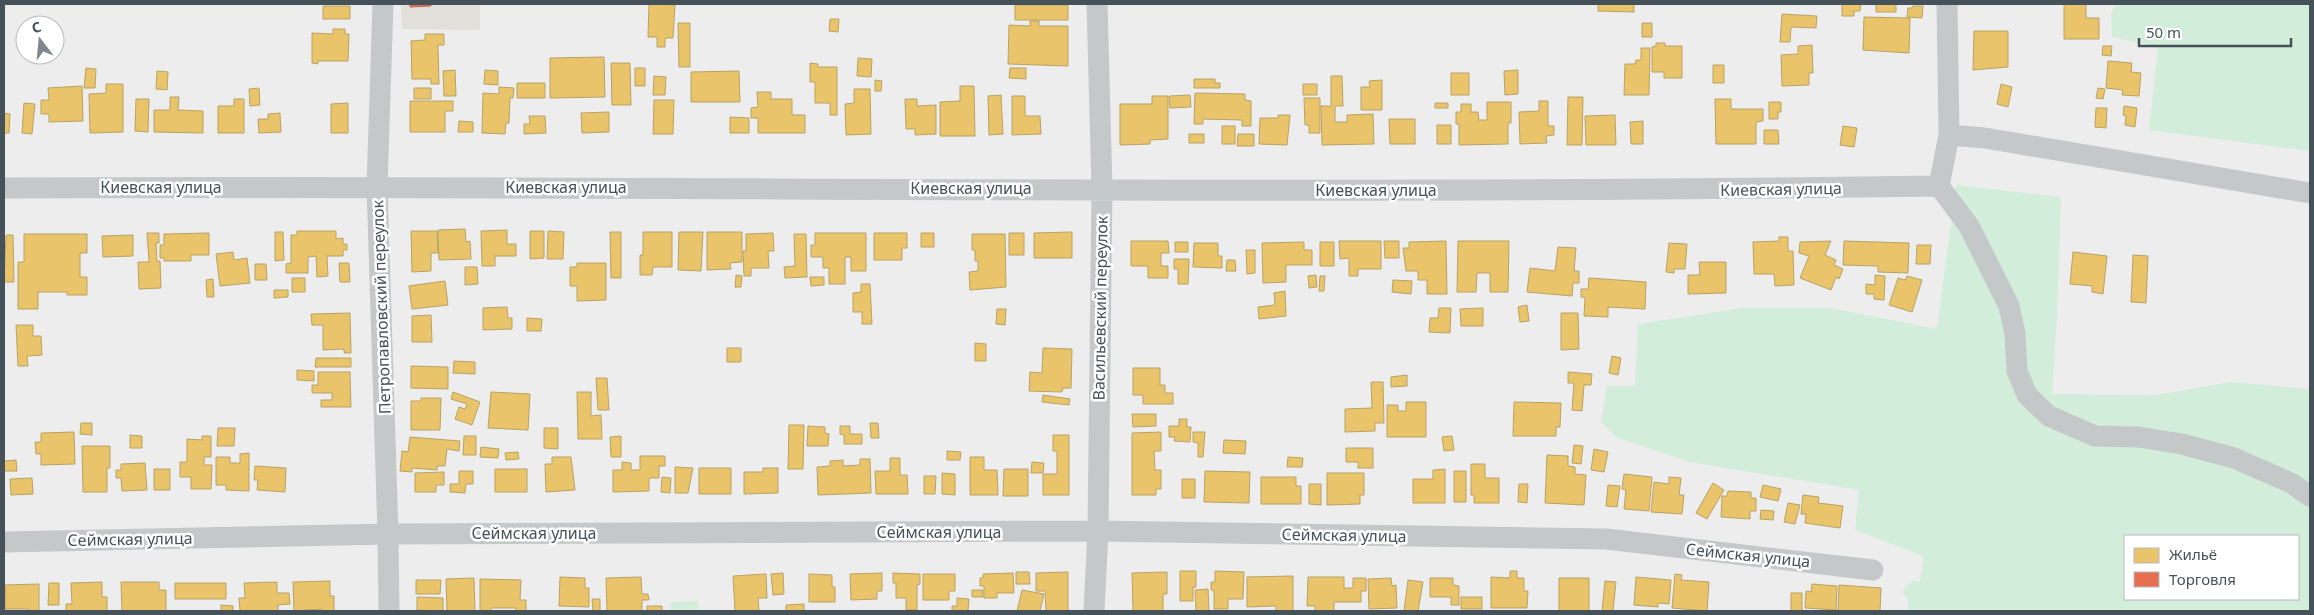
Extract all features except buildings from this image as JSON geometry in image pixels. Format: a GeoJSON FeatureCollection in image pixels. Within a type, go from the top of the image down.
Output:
{"type":"FeatureCollection","features":[{"type":"Feature","properties":{"kind":"street","name":"Петропавловский переулок"},"geometry":{"type":"LineString","coordinates":[[383,4],[377,186],[389,611]]}},
{"type":"Feature","properties":{"kind":"street","name":"Васильевский переулок"},"geometry":{"type":"LineString","coordinates":[[1094,611],[1098,531],[1102,189],[1097,4]]}},
{"type":"Feature","properties":{"kind":"street"},"geometry":{"type":"LineString","coordinates":[[1947,4],[1949,135],[1939,186],[1969,226],[2009,306],[2015,334],[2017,371],[2027,395],[2049,416],[2095,436],[2138,437],[2182,444],[2234,458],[2290,483],[2310,496]]}},
{"type":"Feature","properties":{"kind":"street"},"geometry":{"type":"LineString","coordinates":[[1949,135],[1985,138],[2310,193]]}},
{"type":"Feature","properties":{"kind":"street","name":"Киевская улица"},"geometry":{"type":"LineString","coordinates":[[4,188],[377,186],[1615,191],[1939,186]]}},
{"type":"Feature","properties":{"kind":"street","name":"Сеймская улица"},"geometry":{"type":"LineString","coordinates":[[4,542],[388,534],[1098,531],[1606,539],[1874,570]]}},
{"type":"Feature","properties":{"kind":"shaded area"},"geometry":{"type":"Polygon","coordinates":[[[401,4],[480,4],[480,30],[402,29],[401,4]]]}},
{"type":"Feature","properties":{"kind":"green space"},"geometry":{"type":"Polygon","coordinates":[[[2116,4],[2310,4],[2310,151],[2149,130],[2158,47],[2112,37],[2111,13],[2116,4]]]}},
{"type":"Feature","properties":{"kind":"green space"},"geometry":{"type":"Polygon","coordinates":[[[1956,185],[2061,197],[2052,394],[2156,395],[2230,382],[2310,389],[2310,611],[1908,611],[1908,598],[1902,592],[1913,580],[1920,582],[1924,556],[1855,530],[1859,490],[1690,462],[1618,438],[1601,422],[1607,386],[1635,386],[1638,324],[1742,308],[1831,308],[1937,329],[1956,185]]]}},
{"type":"Feature","properties":{"kind":"green space"},"geometry":{"type":"Polygon","coordinates":[[[698,601],[698,611],[671,611],[671,602],[698,601]]]}}]}
